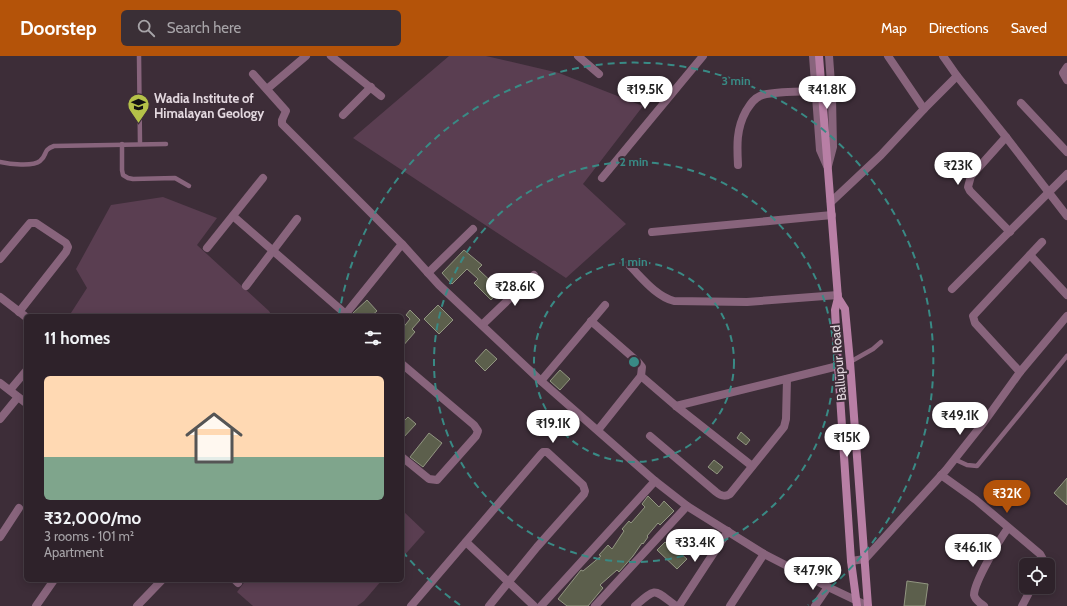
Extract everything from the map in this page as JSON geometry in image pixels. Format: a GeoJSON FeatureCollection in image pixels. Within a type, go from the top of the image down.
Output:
{"type":"FeatureCollection","features":[{"type":"Feature","properties":{"kind":"main road"},"geometry":{"type":"LineString","coordinates":[[819,56],[838,296]]}},
{"type":"Feature","properties":{"kind":"main road","name":"Ballupur Road"},"geometry":{"type":"LineString","coordinates":[[838,296],[845,309],[868,606]]}},
{"type":"Feature","properties":{"kind":"main road","name":"Ballupur Road"},"geometry":{"type":"LineString","coordinates":[[838,296],[835,310],[838,366],[852,561],[857,603]]}},
{"type":"Feature","properties":{"kind":"street"},"geometry":{"type":"LineString","coordinates":[[267,89],[306,56]]}},
{"type":"Feature","properties":{"kind":"street"},"geometry":{"type":"LineString","coordinates":[[331,56],[381,96]]}},
{"type":"Feature","properties":{"kind":"street"},"geometry":{"type":"LineString","coordinates":[[578,56],[599,74]]}},
{"type":"Feature","properties":{"kind":"street"},"geometry":{"type":"LineString","coordinates":[[602,178],[702,56]]}},
{"type":"Feature","properties":{"kind":"street"},"geometry":{"type":"LineString","coordinates":[[813,56],[820,150],[827,166]]}},
{"type":"Feature","properties":{"kind":"street"},"geometry":{"type":"LineString","coordinates":[[827,166],[833,147],[829,56]]}},
{"type":"Feature","properties":{"kind":"street"},"geometry":{"type":"LineString","coordinates":[[888,56],[924,109]]}},
{"type":"Feature","properties":{"kind":"street"},"geometry":{"type":"LineString","coordinates":[[943,56],[957,76],[1050,192],[1067,216]]}},
{"type":"Feature","properties":{"kind":"street"},"geometry":{"type":"LineString","coordinates":[[1067,67],[1063,73],[1067,80]]}},
{"type":"Feature","properties":{"kind":"street"},"geometry":{"type":"LineString","coordinates":[[253,74],[286,111],[282,124],[428,272],[540,381],[655,481],[687,506],[764,554],[857,603],[868,606]]}},
{"type":"Feature","properties":{"kind":"street"},"geometry":{"type":"LineString","coordinates":[[830,202],[881,155],[957,76]]}},
{"type":"Feature","properties":{"kind":"street"},"geometry":{"type":"LineString","coordinates":[[343,115],[371,87]]}},
{"type":"Feature","properties":{"kind":"street"},"geometry":{"type":"LineString","coordinates":[[738,165],[737,138],[739,128],[742,118],[750,104],[755,99],[766,94],[815,91]]}},
{"type":"Feature","properties":{"kind":"street"},"geometry":{"type":"LineString","coordinates":[[1021,103],[1067,152]]}},
{"type":"Feature","properties":{"kind":"street"},"geometry":{"type":"LineString","coordinates":[[1006,137],[971,176],[968,187],[970,191],[1010,232]]}},
{"type":"Feature","properties":{"kind":"street"},"geometry":{"type":"LineString","coordinates":[[952,288],[1067,174]]}},
{"type":"Feature","properties":{"kind":"street"},"geometry":{"type":"LineString","coordinates":[[207,248],[263,178]]}},
{"type":"Feature","properties":{"kind":"street"},"geometry":{"type":"LineString","coordinates":[[652,232],[832,215]]}},
{"type":"Feature","properties":{"kind":"street"},"geometry":{"type":"LineString","coordinates":[[233,216],[273,249],[345,314]]}},
{"type":"Feature","properties":{"kind":"street"},"geometry":{"type":"LineString","coordinates":[[246,286],[297,219]]}},
{"type":"Feature","properties":{"kind":"street"},"geometry":{"type":"LineString","coordinates":[[0,259],[30,223],[36,223],[66,243],[68,247],[66,252],[19,312]]}},
{"type":"Feature","properties":{"kind":"street"},"geometry":{"type":"LineString","coordinates":[[428,272],[472,229]]}},
{"type":"Feature","properties":{"kind":"street"},"geometry":{"type":"LineString","coordinates":[[1020,372],[975,324],[973,316],[1042,242]]}},
{"type":"Feature","properties":{"kind":"street"},"geometry":{"type":"LineString","coordinates":[[347,314],[402,244]]}},
{"type":"Feature","properties":{"kind":"street"},"geometry":{"type":"LineString","coordinates":[[1030,255],[1067,295]]}},
{"type":"Feature","properties":{"kind":"street"},"geometry":{"type":"LineString","coordinates":[[630,266],[659,294],[666,299],[674,301],[747,302],[838,296]]}},
{"type":"Feature","properties":{"kind":"street"},"geometry":{"type":"LineString","coordinates":[[482,325],[534,274]]}},
{"type":"Feature","properties":{"kind":"street"},"geometry":{"type":"LineString","coordinates":[[0,297],[24,316]]}},
{"type":"Feature","properties":{"kind":"street"},"geometry":{"type":"LineString","coordinates":[[540,381],[605,305]]}},
{"type":"Feature","properties":{"kind":"street"},"geometry":{"type":"LineString","coordinates":[[852,561],[865,559],[941,475],[984,422],[1020,372],[1067,316]]}},
{"type":"Feature","properties":{"kind":"street"},"geometry":{"type":"LineString","coordinates":[[592,321],[642,367],[641,376],[598,430]]}},
{"type":"Feature","properties":{"kind":"street"},"geometry":{"type":"LineString","coordinates":[[404,366],[474,425],[478,431],[476,436],[437,480],[429,479],[404,459]]}},
{"type":"Feature","properties":{"kind":"street"},"geometry":{"type":"LineString","coordinates":[[676,406],[838,366]]}},
{"type":"Feature","properties":{"kind":"street"},"geometry":{"type":"LineString","coordinates":[[10,390],[24,373]]}},
{"type":"Feature","properties":{"kind":"street"},"geometry":{"type":"LineString","coordinates":[[641,376],[676,406],[752,466]]}},
{"type":"Feature","properties":{"kind":"street"},"geometry":{"type":"LineString","coordinates":[[650,436],[716,492],[723,496],[730,494],[784,427],[786,419],[788,379]]}},
{"type":"Feature","properties":{"kind":"street"},"geometry":{"type":"LineString","coordinates":[[0,383],[24,402]]}},
{"type":"Feature","properties":{"kind":"street"},"geometry":{"type":"LineString","coordinates":[[0,419],[18,397]]}},
{"type":"Feature","properties":{"kind":"street"},"geometry":{"type":"LineString","coordinates":[[410,606],[543,452],[550,454],[583,485],[585,491],[584,494],[489,606]]}},
{"type":"Feature","properties":{"kind":"street"},"geometry":{"type":"LineString","coordinates":[[941,475],[976,500],[1043,558]]}},
{"type":"Feature","properties":{"kind":"street"},"geometry":{"type":"LineString","coordinates":[[541,606],[655,481]]}},
{"type":"Feature","properties":{"kind":"street"},"geometry":{"type":"LineString","coordinates":[[594,606],[687,506]]}},
{"type":"Feature","properties":{"kind":"street"},"geometry":{"type":"LineString","coordinates":[[0,537],[19,508]]}},
{"type":"Feature","properties":{"kind":"street"},"geometry":{"type":"LineString","coordinates":[[984,606],[976,600],[974,596],[975,592],[982,573],[1000,538],[1008,528]]}},
{"type":"Feature","properties":{"kind":"street"},"geometry":{"type":"LineString","coordinates":[[635,606],[652,592],[657,592],[677,606],[728,531]]}},
{"type":"Feature","properties":{"kind":"street"},"geometry":{"type":"LineString","coordinates":[[466,542],[534,606]]}},
{"type":"Feature","properties":{"kind":"street"},"geometry":{"type":"LineString","coordinates":[[730,606],[764,554]]}},
{"type":"Feature","properties":{"kind":"street"},"geometry":{"type":"LineString","coordinates":[[36,606],[53,582]]}},
{"type":"Feature","properties":{"kind":"street"},"geometry":{"type":"LineString","coordinates":[[137,606],[160,582]]}},
{"type":"Feature","properties":{"kind":"street"},"geometry":{"type":"LineString","coordinates":[[815,606],[828,587]]}},
{"type":"Feature","properties":{"kind":"street"},"geometry":{"type":"LineString","coordinates":[[1022,606],[1028,594]]}},
{"type":"Feature","properties":{"kind":"lane"},"geometry":{"type":"LineString","coordinates":[[139,56],[140,144]]}},
{"type":"Feature","properties":{"kind":"lane"},"geometry":{"type":"LineString","coordinates":[[122,144],[123,175],[128,178],[175,178],[189,186]]}},
{"type":"Feature","properties":{"kind":"lane"},"geometry":{"type":"LineString","coordinates":[[0,162],[9,164],[36,164],[40,162],[46,150],[54,146],[166,144]]}},
{"type":"Feature","properties":{"kind":"lane"},"geometry":{"type":"LineString","coordinates":[[850,362],[873,349],[881,342]]}},
{"type":"Feature","properties":{"kind":"lane"},"geometry":{"type":"LineString","coordinates":[[954,460],[967,465],[977,466],[1067,356]]}},
{"type":"Feature","properties":{"kind":"shaded area"},"geometry":{"type":"Polygon","coordinates":[[[449,56],[486,56],[559,73],[643,106],[583,184],[626,224],[566,278],[353,138],[449,56]]]}},
{"type":"Feature","properties":{"kind":"shaded area"},"geometry":{"type":"Polygon","coordinates":[[[163,197],[217,218],[197,245],[271,314],[70,314],[87,288],[76,269],[111,205],[163,197]]]}},
{"type":"Feature","properties":{"kind":"shaded area"},"geometry":{"type":"Polygon","coordinates":[[[404,512],[425,532],[404,556],[404,512]]]}},
{"type":"Feature","properties":{"kind":"shaded area"},"geometry":{"type":"Polygon","coordinates":[[[244,582],[380,582],[364,601],[357,606],[253,606],[237,592],[244,582]]]}},
{"type":"Feature","properties":{"kind":"building"},"geometry":{"type":"Polygon","coordinates":[[[464,250],[482,265],[478,269],[500,290],[491,300],[474,283],[478,279],[467,269],[452,284],[442,273],[464,250]]]}},
{"type":"Feature","properties":{"kind":"building"},"geometry":{"type":"Polygon","coordinates":[[[367,300],[377,311],[373,314],[353,313],[367,300]]]}},
{"type":"Feature","properties":{"kind":"building"},"geometry":{"type":"Polygon","coordinates":[[[438,305],[453,320],[439,334],[424,319],[438,305]]]}},
{"type":"Feature","properties":{"kind":"building"},"geometry":{"type":"Polygon","coordinates":[[[410,310],[420,320],[412,329],[415,332],[404,345],[404,326],[410,319],[406,315],[410,310]]]}},
{"type":"Feature","properties":{"kind":"building"},"geometry":{"type":"Polygon","coordinates":[[[486,349],[497,359],[485,371],[475,361],[486,349]]]}},
{"type":"Feature","properties":{"kind":"building"},"geometry":{"type":"Polygon","coordinates":[[[560,370],[570,379],[560,390],[550,381],[560,370]]]}},
{"type":"Feature","properties":{"kind":"building"},"geometry":{"type":"Polygon","coordinates":[[[408,417],[416,424],[404,437],[404,421],[408,417]]]}},
{"type":"Feature","properties":{"kind":"building"},"geometry":{"type":"Polygon","coordinates":[[[741,432],[750,440],[746,445],[737,438],[741,432]]]}},
{"type":"Feature","properties":{"kind":"building"},"geometry":{"type":"Polygon","coordinates":[[[429,433],[442,443],[423,467],[410,457],[429,433]]]}},
{"type":"Feature","properties":{"kind":"building"},"geometry":{"type":"Polygon","coordinates":[[[714,460],[723,467],[717,474],[708,467],[714,460]]]}},
{"type":"Feature","properties":{"kind":"building"},"geometry":{"type":"Polygon","coordinates":[[[1067,478],[1067,505],[1054,493],[1067,478]]]}},
{"type":"Feature","properties":{"kind":"building"},"geometry":{"type":"Polygon","coordinates":[[[648,496],[659,507],[664,501],[674,511],[660,525],[658,523],[647,536],[648,537],[643,544],[642,543],[619,572],[617,570],[600,585],[603,588],[588,606],[567,606],[558,599],[581,570],[583,571],[601,556],[599,555],[608,545],[612,549],[624,531],[622,529],[629,521],[631,523],[645,507],[642,504],[648,496]]]}},
{"type":"Feature","properties":{"kind":"building"},"geometry":{"type":"Polygon","coordinates":[[[665,542],[678,555],[680,553],[687,559],[677,569],[657,550],[665,542]]]}},
{"type":"Feature","properties":{"kind":"building"},"geometry":{"type":"Polygon","coordinates":[[[907,581],[928,584],[925,606],[904,606],[907,581]]]}},
{"type":"Feature","properties":{"kind":"place","name":"Wadia Institute of Himalayan Geology"},"geometry":{"type":"Point","coordinates":[139,124]}}]}
